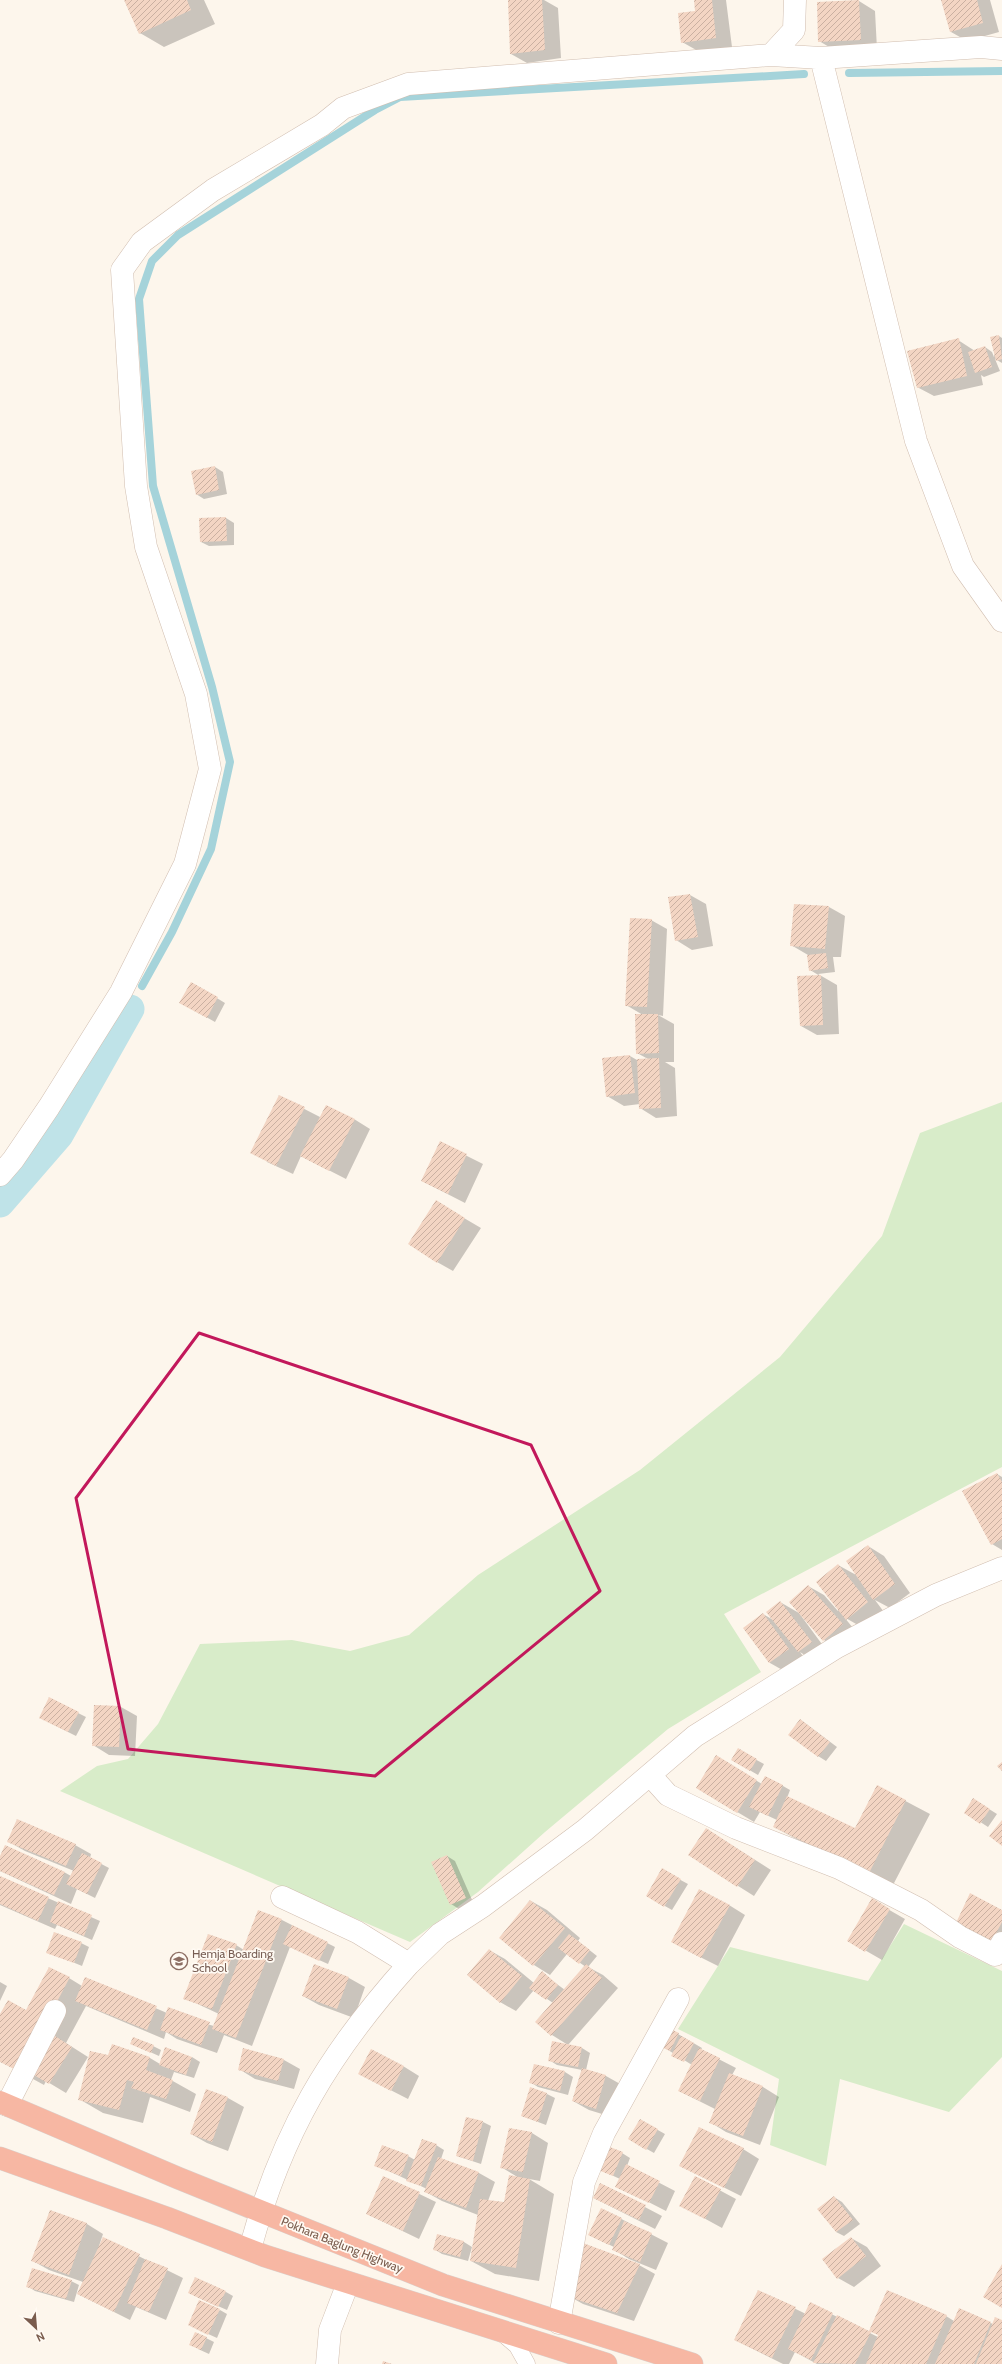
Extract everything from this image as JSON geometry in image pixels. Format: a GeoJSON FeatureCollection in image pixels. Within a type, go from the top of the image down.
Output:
{"type":"FeatureCollection","features":[{"type":"Feature","properties":{"kind":"highway","name":"Pokhara Baglung Highway"},"geometry":{"type":"LineString","coordinates":[[3,2104],[260,2212],[443,2286],[692,2364]]}},
{"type":"Feature","properties":{"kind":"highway"},"geometry":{"type":"LineString","coordinates":[[0,2158],[348,2283],[606,2364]]}},
{"type":"Feature","properties":{"kind":"street"},"geometry":{"type":"LineString","coordinates":[[771,55],[794,30],[795,0]]}},
{"type":"Feature","properties":{"kind":"street"},"geometry":{"type":"LineString","coordinates":[[0,1175],[49,1107],[121,992],[185,864],[210,769],[196,694],[146,547],[136,486],[122,270],[142,242],[213,190],[322,126],[343,108],[408,84],[771,55],[821,58],[981,47],[1002,49]]}},
{"type":"Feature","properties":{"kind":"street"},"geometry":{"type":"LineString","coordinates":[[821,58],[916,440],[963,566],[1002,621]]}},
{"type":"Feature","properties":{"kind":"street"},"geometry":{"type":"LineString","coordinates":[[250,2249],[260,2212],[276,2166],[296,2122],[320,2079],[346,2038],[376,2000],[409,1964],[440,1934],[483,1906],[586,1830],[695,1736],[837,1647],[936,1594],[1002,1568]]}},
{"type":"Feature","properties":{"kind":"street"},"geometry":{"type":"LineString","coordinates":[[650,1775],[668,1795],[736,1828],[840,1868],[921,1910],[960,1937],[995,1955],[1002,1943]]}},
{"type":"Feature","properties":{"kind":"street"},"geometry":{"type":"LineString","coordinates":[[282,1897],[357,1932],[409,1964]]}},
{"type":"Feature","properties":{"kind":"street"},"geometry":{"type":"LineString","coordinates":[[559,2323],[584,2182],[604,2133],[678,1999]]}},
{"type":"Feature","properties":{"kind":"street"},"geometry":{"type":"LineString","coordinates":[[3,2104],[55,2011]]}},
{"type":"Feature","properties":{"kind":"street"},"geometry":{"type":"LineString","coordinates":[[326,2364],[330,2330],[348,2283]]}},
{"type":"Feature","properties":{"kind":"lane"},"geometry":{"type":"LineString","coordinates":[[501,2332],[517,2346],[527,2364]]}},
{"type":"Feature","properties":{"kind":"highlighted area"},"geometry":{"type":"Polygon","coordinates":[[[199,1333],[531,1445],[600,1591],[375,1776],[128,1749],[76,1498],[199,1333]]]}},
{"type":"Feature","properties":{"kind":"green space"},"geometry":{"type":"Polygon","coordinates":[[[1002,1102],[1002,1467],[724,1614],[761,1672],[668,1729],[545,1832],[478,1892],[410,1942],[60,1791],[97,1766],[128,1759],[158,1724],[200,1644],[292,1640],[350,1651],[409,1635],[478,1575],[640,1470],[780,1357],[882,1236],[920,1133],[1002,1102]]]}},
{"type":"Feature","properties":{"kind":"green space"},"geometry":{"type":"Polygon","coordinates":[[[904,1924],[1002,1971],[1002,2057],[949,2112],[840,2079],[826,2166],[770,2145],[779,2079],[678,2029],[730,1947],[868,1981],[904,1924]]]}},
{"type":"Feature","properties":{"kind":"building"},"geometry":{"type":"Polygon","coordinates":[[[124,0],[187,0],[191,10],[139,34],[124,0]]]}},
{"type":"Feature","properties":{"kind":"building"},"geometry":{"type":"Polygon","coordinates":[[[508,0],[542,0],[545,50],[510,54],[508,0]]]}},
{"type":"Feature","properties":{"kind":"building"},"geometry":{"type":"Polygon","coordinates":[[[694,0],[712,0],[716,38],[681,43],[678,13],[695,11],[694,0]]]}},
{"type":"Feature","properties":{"kind":"building"},"geometry":{"type":"Polygon","coordinates":[[[859,0],[861,40],[818,42],[817,2],[859,0]]]}},
{"type":"Feature","properties":{"kind":"building"},"geometry":{"type":"Polygon","coordinates":[[[941,0],[977,0],[983,23],[950,32],[941,0]]]}},
{"type":"Feature","properties":{"kind":"building"},"geometry":{"type":"Polygon","coordinates":[[[999,335],[1002,359],[996,361],[990,337],[999,335]]]}},
{"type":"Feature","properties":{"kind":"building"},"geometry":{"type":"Polygon","coordinates":[[[959,338],[967,376],[917,388],[907,351],[959,338]]]}},
{"type":"Feature","properties":{"kind":"building"},"geometry":{"type":"Polygon","coordinates":[[[985,346],[992,367],[975,373],[968,352],[985,346]]]}},
{"type":"Feature","properties":{"kind":"building"},"geometry":{"type":"Polygon","coordinates":[[[215,466],[219,490],[196,495],[191,471],[215,466]]]}},
{"type":"Feature","properties":{"kind":"building"},"geometry":{"type":"Polygon","coordinates":[[[226,517],[227,541],[200,542],[199,518],[226,517]]]}},
{"type":"Feature","properties":{"kind":"building"},"geometry":{"type":"Polygon","coordinates":[[[690,894],[698,937],[675,941],[668,897],[690,894]]]}},
{"type":"Feature","properties":{"kind":"building"},"geometry":{"type":"Polygon","coordinates":[[[794,904],[829,906],[825,949],[790,946],[794,904]]]}},
{"type":"Feature","properties":{"kind":"building"},"geometry":{"type":"Polygon","coordinates":[[[630,918],[652,919],[647,1007],[625,1006],[630,918]]]}},
{"type":"Feature","properties":{"kind":"building"},"geometry":{"type":"Polygon","coordinates":[[[826,953],[828,968],[809,971],[807,955],[826,953]]]}},
{"type":"Feature","properties":{"kind":"building"},"geometry":{"type":"Polygon","coordinates":[[[821,975],[823,1025],[800,1026],[797,976],[821,975]]]}},
{"type":"Feature","properties":{"kind":"building"},"geometry":{"type":"Polygon","coordinates":[[[191,982],[218,997],[207,1018],[179,1003],[191,982]]]}},
{"type":"Feature","properties":{"kind":"building"},"geometry":{"type":"Polygon","coordinates":[[[635,1014],[658,1014],[659,1053],[636,1054],[635,1014]]]}},
{"type":"Feature","properties":{"kind":"building"},"geometry":{"type":"Polygon","coordinates":[[[630,1055],[635,1093],[606,1097],[602,1058],[630,1055]]]}},
{"type":"Feature","properties":{"kind":"building"},"geometry":{"type":"Polygon","coordinates":[[[659,1058],[661,1108],[639,1109],[637,1059],[659,1058]]]}},
{"type":"Feature","properties":{"kind":"building"},"geometry":{"type":"Polygon","coordinates":[[[279,1095],[305,1107],[276,1166],[250,1153],[279,1095]]]}},
{"type":"Feature","properties":{"kind":"building"},"geometry":{"type":"Polygon","coordinates":[[[326,1105],[355,1119],[329,1171],[300,1156],[326,1105]]]}},
{"type":"Feature","properties":{"kind":"building"},"geometry":{"type":"Polygon","coordinates":[[[440,1141],[467,1154],[448,1194],[421,1181],[440,1141]]]}},
{"type":"Feature","properties":{"kind":"building"},"geometry":{"type":"Polygon","coordinates":[[[436,1200],[465,1218],[437,1263],[408,1244],[436,1200]]]}},
{"type":"Feature","properties":{"kind":"building"},"geometry":{"type":"Polygon","coordinates":[[[997,1473],[1002,1482],[1002,1539],[991,1545],[962,1491],[997,1473]]]}},
{"type":"Feature","properties":{"kind":"building"},"geometry":{"type":"Polygon","coordinates":[[[868,1545],[895,1584],[873,1600],[846,1561],[868,1545]]]}},
{"type":"Feature","properties":{"kind":"building"},"geometry":{"type":"Polygon","coordinates":[[[838,1564],[868,1602],[846,1620],[816,1582],[838,1564]]]}},
{"type":"Feature","properties":{"kind":"building"},"geometry":{"type":"Polygon","coordinates":[[[808,1585],[843,1624],[823,1641],[789,1602],[808,1585]]]}},
{"type":"Feature","properties":{"kind":"building"},"geometry":{"type":"Polygon","coordinates":[[[780,1601],[812,1642],[798,1652],[766,1612],[780,1601]]]}},
{"type":"Feature","properties":{"kind":"building"},"geometry":{"type":"Polygon","coordinates":[[[763,1613],[789,1649],[769,1663],[743,1628],[763,1613]]]}},
{"type":"Feature","properties":{"kind":"building"},"geometry":{"type":"Polygon","coordinates":[[[49,1697],[79,1712],[68,1732],[39,1718],[49,1697]]]}},
{"type":"Feature","properties":{"kind":"building"},"geometry":{"type":"Polygon","coordinates":[[[94,1705],[121,1706],[119,1747],[92,1746],[94,1705]]]}},
{"type":"Feature","properties":{"kind":"building"},"geometry":{"type":"Polygon","coordinates":[[[800,1719],[830,1742],[818,1757],[788,1735],[800,1719]]]}},
{"type":"Feature","properties":{"kind":"building"},"geometry":{"type":"Polygon","coordinates":[[[738,1748],[757,1759],[750,1771],[731,1760],[738,1748]]]}},
{"type":"Feature","properties":{"kind":"building"},"geometry":{"type":"Polygon","coordinates":[[[716,1755],[757,1780],[737,1813],[696,1788],[716,1755]]]}},
{"type":"Feature","properties":{"kind":"building"},"geometry":{"type":"Polygon","coordinates":[[[1002,1762],[1002,1771],[997,1766],[1002,1762]]]}},
{"type":"Feature","properties":{"kind":"building"},"geometry":{"type":"Polygon","coordinates":[[[765,1776],[783,1785],[768,1816],[749,1807],[765,1776]]]}},
{"type":"Feature","properties":{"kind":"building"},"geometry":{"type":"Polygon","coordinates":[[[877,1785],[906,1800],[869,1873],[773,1827],[787,1796],[855,1828],[877,1785]]]}},
{"type":"Feature","properties":{"kind":"building"},"geometry":{"type":"Polygon","coordinates":[[[973,1798],[990,1809],[980,1824],[964,1813],[973,1798]]]}},
{"type":"Feature","properties":{"kind":"building"},"geometry":{"type":"Polygon","coordinates":[[[17,1819],[76,1844],[66,1866],[7,1842],[17,1819]]]}},
{"type":"Feature","properties":{"kind":"building"},"geometry":{"type":"Polygon","coordinates":[[[1002,1820],[1002,1846],[989,1836],[1002,1820]]]}},
{"type":"Feature","properties":{"kind":"building"},"geometry":{"type":"Polygon","coordinates":[[[706,1828],[755,1860],[737,1887],[688,1855],[706,1828]]]}},
{"type":"Feature","properties":{"kind":"building"},"geometry":{"type":"Polygon","coordinates":[[[5,1845],[65,1872],[54,1895],[0,1871],[0,1856],[5,1845]]]}},
{"type":"Feature","properties":{"kind":"building"},"geometry":{"type":"Polygon","coordinates":[[[82,1853],[102,1863],[87,1894],[66,1884],[82,1853]]]}},
{"type":"Feature","properties":{"kind":"building"},"geometry":{"type":"Polygon","coordinates":[[[447,1855],[466,1898],[450,1905],[431,1862],[447,1855]]]}},
{"type":"Feature","properties":{"kind":"building"},"geometry":{"type":"Polygon","coordinates":[[[662,1868],[681,1879],[664,1907],[646,1896],[662,1868]]]}},
{"type":"Feature","properties":{"kind":"building"},"geometry":{"type":"Polygon","coordinates":[[[0,1876],[49,1897],[38,1921],[0,1904],[0,1876]]]}},
{"type":"Feature","properties":{"kind":"building"},"geometry":{"type":"Polygon","coordinates":[[[699,1889],[730,1905],[701,1958],[671,1942],[699,1889]]]}},
{"type":"Feature","properties":{"kind":"building"},"geometry":{"type":"Polygon","coordinates":[[[970,1893],[1002,1910],[1002,1922],[992,1941],[956,1923],[970,1893]]]}},
{"type":"Feature","properties":{"kind":"building"},"geometry":{"type":"Polygon","coordinates":[[[872,1898],[890,1909],[865,1952],[847,1941],[872,1898]]]}},
{"type":"Feature","properties":{"kind":"building"},"geometry":{"type":"Polygon","coordinates":[[[530,1900],[565,1928],[533,1966],[499,1938],[530,1900]]]}},
{"type":"Feature","properties":{"kind":"building"},"geometry":{"type":"Polygon","coordinates":[[[58,1901],[92,1915],[84,1936],[50,1922],[58,1901]]]}},
{"type":"Feature","properties":{"kind":"building"},"geometry":{"type":"Polygon","coordinates":[[[258,1910],[282,1919],[236,2038],[212,2029],[258,1910]]]}},
{"type":"Feature","properties":{"kind":"building"},"geometry":{"type":"Polygon","coordinates":[[[292,1925],[328,1942],[319,1961],[283,1944],[292,1925]]]}},
{"type":"Feature","properties":{"kind":"building"},"geometry":{"type":"Polygon","coordinates":[[[54,1932],[82,1942],[74,1963],[46,1953],[54,1932]]]}},
{"type":"Feature","properties":{"kind":"building"},"geometry":{"type":"Polygon","coordinates":[[[208,1934],[237,1944],[212,2009],[183,1999],[208,1934]]]}},
{"type":"Feature","properties":{"kind":"building"},"geometry":{"type":"Polygon","coordinates":[[[569,1934],[590,1950],[579,1964],[558,1948],[569,1934]]]}},
{"type":"Feature","properties":{"kind":"building"},"geometry":{"type":"Polygon","coordinates":[[[489,1949],[522,1976],[500,2003],[467,1975],[489,1949]]]}},
{"type":"Feature","properties":{"kind":"building"},"geometry":{"type":"Polygon","coordinates":[[[314,1964],[349,1977],[337,2009],[302,1996],[314,1964]]]}},
{"type":"Feature","properties":{"kind":"building"},"geometry":{"type":"Polygon","coordinates":[[[586,1964],[602,1978],[551,2036],[535,2022],[586,1964]]]}},
{"type":"Feature","properties":{"kind":"building"},"geometry":{"type":"Polygon","coordinates":[[[49,1967],[70,1977],[20,2072],[0,2062],[0,2014],[8,2000],[26,2010],[49,1967]]]}},
{"type":"Feature","properties":{"kind":"building"},"geometry":{"type":"Polygon","coordinates":[[[542,1971],[558,1985],[546,2000],[529,1988],[542,1971]]]}},
{"type":"Feature","properties":{"kind":"building"},"geometry":{"type":"Polygon","coordinates":[[[85,1977],[157,2006],[147,2030],[75,2001],[85,1977]]]}},
{"type":"Feature","properties":{"kind":"building"},"geometry":{"type":"Polygon","coordinates":[[[168,2007],[210,2022],[201,2045],[160,2030],[168,2007]]]}},
{"type":"Feature","properties":{"kind":"building"},"geometry":{"type":"Polygon","coordinates":[[[667,2027],[679,2033],[670,2051],[659,2046],[667,2027]]]}},
{"type":"Feature","properties":{"kind":"building"},"geometry":{"type":"Polygon","coordinates":[[[52,2034],[72,2047],[49,2084],[29,2072],[52,2034]]]}},
{"type":"Feature","properties":{"kind":"building"},"geometry":{"type":"Polygon","coordinates":[[[681,2036],[694,2043],[684,2062],[671,2056],[681,2036]]]}},
{"type":"Feature","properties":{"kind":"building"},"geometry":{"type":"Polygon","coordinates":[[[133,2037],[154,2045],[151,2053],[130,2044],[133,2037]]]}},
{"type":"Feature","properties":{"kind":"building"},"geometry":{"type":"Polygon","coordinates":[[[552,2041],[582,2047],[578,2067],[548,2061],[552,2041]]]}},
{"type":"Feature","properties":{"kind":"building"},"geometry":{"type":"Polygon","coordinates":[[[112,2044],[150,2057],[146,2070],[173,2080],[166,2099],[131,2088],[134,2082],[127,2080],[119,2110],[78,2100],[90,2051],[108,2055],[112,2044]]]}},
{"type":"Feature","properties":{"kind":"building"},"geometry":{"type":"Polygon","coordinates":[[[165,2047],[192,2057],[186,2075],[159,2065],[165,2047]]]}},
{"type":"Feature","properties":{"kind":"building"},"geometry":{"type":"Polygon","coordinates":[[[243,2048],[284,2059],[278,2081],[238,2070],[243,2048]]]}},
{"type":"Feature","properties":{"kind":"building"},"geometry":{"type":"Polygon","coordinates":[[[699,2048],[720,2058],[700,2101],[678,2091],[699,2048]]]}},
{"type":"Feature","properties":{"kind":"building"},"geometry":{"type":"Polygon","coordinates":[[[371,2049],[404,2066],[391,2091],[358,2074],[371,2049]]]}},
{"type":"Feature","properties":{"kind":"building"},"geometry":{"type":"Polygon","coordinates":[[[534,2064],[565,2071],[560,2091],[529,2083],[534,2064]]]}},
{"type":"Feature","properties":{"kind":"building"},"geometry":{"type":"Polygon","coordinates":[[[582,2068],[606,2075],[596,2109],[572,2101],[582,2068]]]}},
{"type":"Feature","properties":{"kind":"building"},"geometry":{"type":"Polygon","coordinates":[[[729,2073],[763,2086],[743,2136],[709,2123],[729,2073]]]}},
{"type":"Feature","properties":{"kind":"building"},"geometry":{"type":"Polygon","coordinates":[[[530,2087],[547,2093],[538,2122],[521,2116],[530,2087]]]}},
{"type":"Feature","properties":{"kind":"building"},"geometry":{"type":"Polygon","coordinates":[[[206,2089],[228,2097],[212,2142],[190,2134],[206,2089]]]}},
{"type":"Feature","properties":{"kind":"building"},"geometry":{"type":"Polygon","coordinates":[[[466,2117],[483,2121],[473,2161],[456,2156],[466,2117]]]}},
{"type":"Feature","properties":{"kind":"building"},"geometry":{"type":"Polygon","coordinates":[[[640,2119],[658,2129],[646,2150],[628,2139],[640,2119]]]}},
{"type":"Feature","properties":{"kind":"building"},"geometry":{"type":"Polygon","coordinates":[[[699,2127],[744,2148],[724,2188],[679,2166],[699,2127]]]}},
{"type":"Feature","properties":{"kind":"building"},"geometry":{"type":"Polygon","coordinates":[[[509,2128],[532,2132],[523,2172],[500,2168],[509,2128]]]}},
{"type":"Feature","properties":{"kind":"building"},"geometry":{"type":"Polygon","coordinates":[[[422,2139],[437,2144],[421,2186],[406,2181],[422,2139]]]}},
{"type":"Feature","properties":{"kind":"building"},"geometry":{"type":"Polygon","coordinates":[[[602,2144],[623,2152],[613,2176],[593,2168],[602,2144]]]}},
{"type":"Feature","properties":{"kind":"building"},"geometry":{"type":"Polygon","coordinates":[[[382,2145],[409,2155],[401,2176],[374,2166],[382,2145]]]}},
{"type":"Feature","properties":{"kind":"building"},"geometry":{"type":"Polygon","coordinates":[[[438,2157],[479,2172],[466,2208],[424,2192],[438,2157]]]}},
{"type":"Feature","properties":{"kind":"building"},"geometry":{"type":"Polygon","coordinates":[[[626,2164],[660,2181],[649,2203],[615,2187],[626,2164]]]}},
{"type":"Feature","properties":{"kind":"building"},"geometry":{"type":"Polygon","coordinates":[[[509,2175],[530,2179],[516,2268],[470,2261],[480,2199],[504,2202],[509,2175]]]}},
{"type":"Feature","properties":{"kind":"building"},"geometry":{"type":"Polygon","coordinates":[[[383,2176],[420,2192],[403,2231],[366,2214],[383,2176]]]}},
{"type":"Feature","properties":{"kind":"building"},"geometry":{"type":"Polygon","coordinates":[[[695,2176],[721,2189],[705,2219],[679,2206],[695,2176]]]}},
{"type":"Feature","properties":{"kind":"building"},"geometry":{"type":"Polygon","coordinates":[[[600,2183],[646,2205],[639,2220],[593,2198],[600,2183]]]}},
{"type":"Feature","properties":{"kind":"building"},"geometry":{"type":"Polygon","coordinates":[[[834,2196],[853,2220],[836,2232],[817,2209],[834,2196]]]}},
{"type":"Feature","properties":{"kind":"building"},"geometry":{"type":"Polygon","coordinates":[[[601,2208],[622,2218],[609,2245],[588,2235],[601,2208]]]}},
{"type":"Feature","properties":{"kind":"building"},"geometry":{"type":"Polygon","coordinates":[[[50,2210],[87,2223],[69,2275],[31,2261],[50,2210]]]}},
{"type":"Feature","properties":{"kind":"building"},"geometry":{"type":"Polygon","coordinates":[[[624,2221],[652,2233],[640,2262],[612,2250],[624,2221]]]}},
{"type":"Feature","properties":{"kind":"building"},"geometry":{"type":"Polygon","coordinates":[[[437,2234],[464,2241],[460,2257],[433,2250],[437,2234]]]}},
{"type":"Feature","properties":{"kind":"building"},"geometry":{"type":"Polygon","coordinates":[[[103,2237],[140,2254],[114,2312],[77,2294],[103,2237]]]}},
{"type":"Feature","properties":{"kind":"building"},"geometry":{"type":"Polygon","coordinates":[[[851,2237],[866,2256],[837,2279],[822,2259],[851,2237]]]}},
{"type":"Feature","properties":{"kind":"building"},"geometry":{"type":"Polygon","coordinates":[[[583,2243],[640,2264],[617,2313],[566,2296],[583,2243]]]}},
{"type":"Feature","properties":{"kind":"building"},"geometry":{"type":"Polygon","coordinates":[[[145,2259],[168,2268],[149,2312],[127,2303],[145,2259]]]}},
{"type":"Feature","properties":{"kind":"building"},"geometry":{"type":"Polygon","coordinates":[[[1002,2264],[1002,2308],[983,2297],[1002,2264]]]}},
{"type":"Feature","properties":{"kind":"building"},"geometry":{"type":"Polygon","coordinates":[[[32,2268],[72,2280],[66,2299],[26,2287],[32,2268]]]}},
{"type":"Feature","properties":{"kind":"building"},"geometry":{"type":"Polygon","coordinates":[[[195,2277],[226,2291],[218,2307],[188,2293],[195,2277]]]}},
{"type":"Feature","properties":{"kind":"building"},"geometry":{"type":"Polygon","coordinates":[[[758,2290],[796,2307],[772,2358],[734,2340],[758,2290]]]}},
{"type":"Feature","properties":{"kind":"building"},"geometry":{"type":"Polygon","coordinates":[[[887,2290],[947,2315],[926,2364],[866,2364],[878,2335],[871,2332],[855,2364],[813,2363],[837,2315],[869,2331],[887,2290]]]}},
{"type":"Feature","properties":{"kind":"building"},"geometry":{"type":"Polygon","coordinates":[[[199,2300],[220,2309],[208,2335],[188,2325],[199,2300]]]}},
{"type":"Feature","properties":{"kind":"building"},"geometry":{"type":"Polygon","coordinates":[[[810,2302],[833,2313],[811,2360],[788,2349],[810,2302]]]}},
{"type":"Feature","properties":{"kind":"building"},"geometry":{"type":"Polygon","coordinates":[[[959,2308],[991,2322],[974,2364],[935,2364],[959,2308]]]}},
{"type":"Feature","properties":{"kind":"building"},"geometry":{"type":"Polygon","coordinates":[[[995,2317],[1002,2320],[1002,2364],[976,2364],[995,2317]]]}},
{"type":"Feature","properties":{"kind":"building"},"geometry":{"type":"Polygon","coordinates":[[[195,2332],[207,2337],[201,2350],[189,2345],[195,2332]]]}},
{"type":"Feature","properties":{"kind":"building"},"geometry":{"type":"Polygon","coordinates":[[[383,2361],[392,2364],[382,2364],[383,2361]]]}},
{"type":"Feature","properties":{"kind":"waterway"},"geometry":{"type":"LineString","coordinates":[[849,73],[1002,71]]}},
{"type":"Feature","properties":{"kind":"waterway"},"geometry":{"type":"LineString","coordinates":[[142,986],[172,932],[211,849],[230,762],[212,687],[153,486],[139,299],[152,261],[178,235],[375,110],[400,97],[804,74]]}},
{"type":"Feature","properties":{"kind":"waterway"},"geometry":{"type":"LineString","coordinates":[[0,1203],[59,1135],[130,1009]]}},
{"type":"Feature","properties":{"kind":"place","name":"Hemja Boarding School"},"geometry":{"type":"Point","coordinates":[179,1961]}}]}
